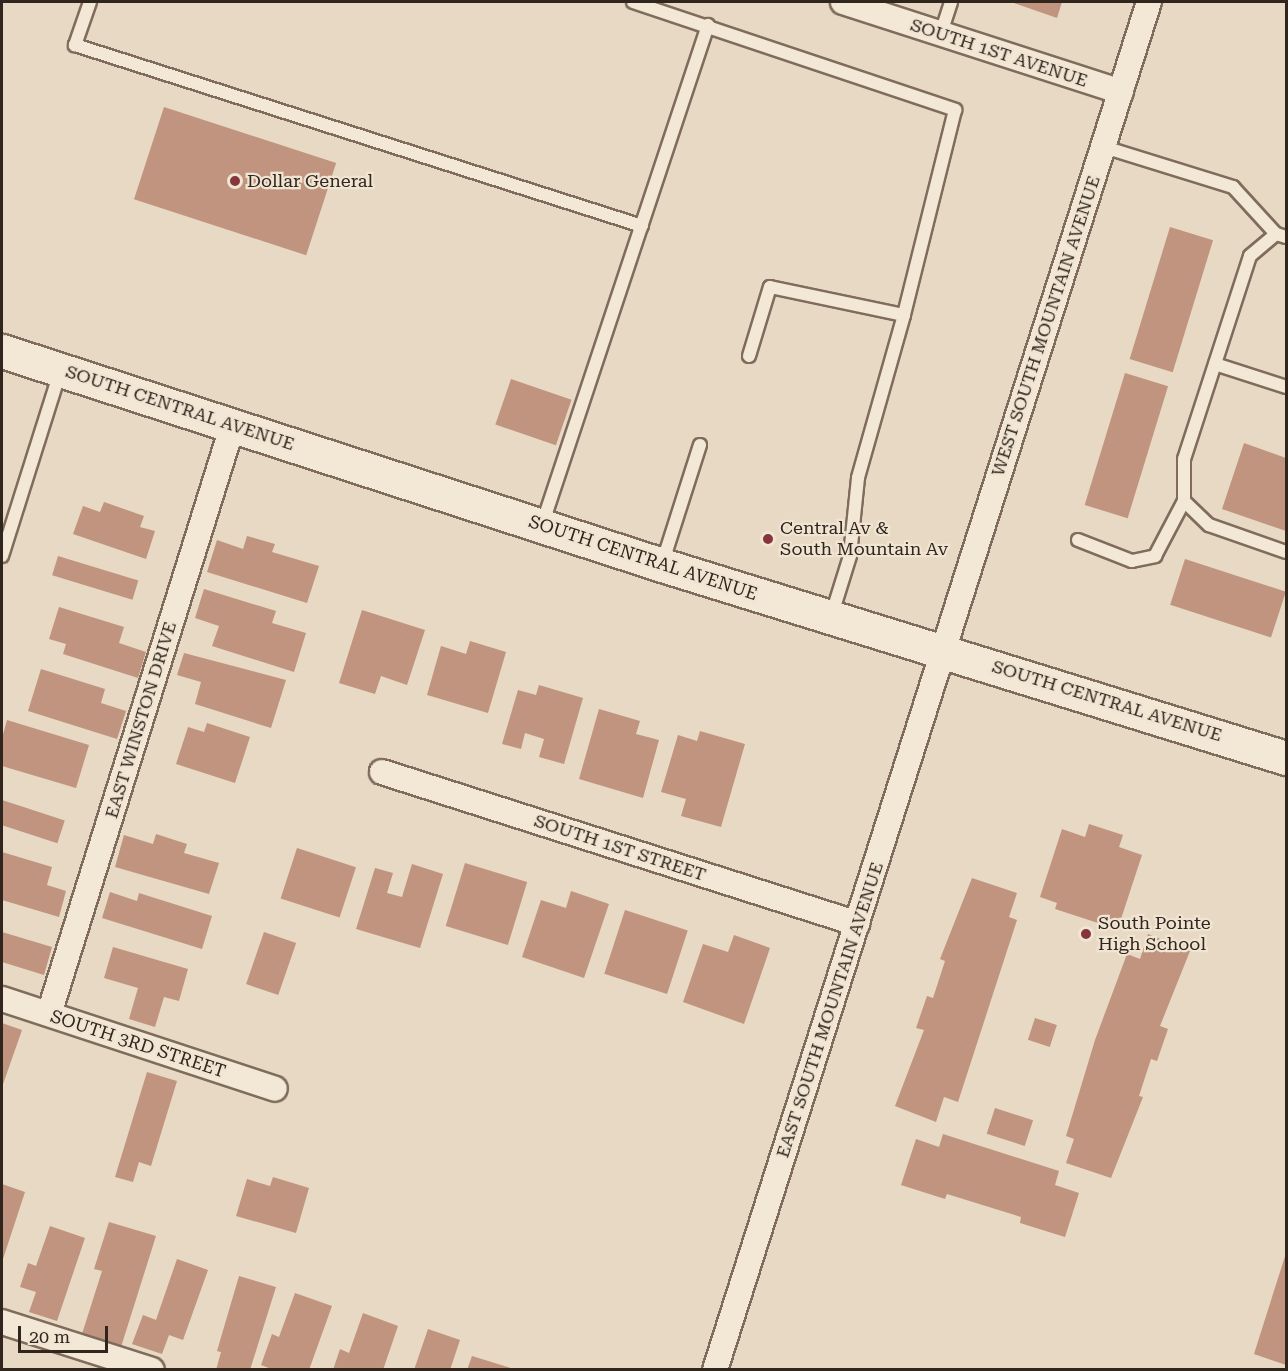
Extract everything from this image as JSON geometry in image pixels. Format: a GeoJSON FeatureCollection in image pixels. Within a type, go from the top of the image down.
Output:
{"type":"FeatureCollection","features":[{"type":"Feature","properties":{"kind":"main road","name":"SOUTH CENTRAL AVENUE"},"geometry":{"type":"LineString","coordinates":[[2,351],[233,424],[662,565],[944,650],[1287,758]]}},
{"type":"Feature","properties":{"kind":"street","name":"SOUTH 1ST AVENUE"},"geometry":{"type":"LineString","coordinates":[[843,2],[1121,92]]}},
{"type":"Feature","properties":{"kind":"street","name":"WEST SOUTH MOUNTAIN AVENUE"},"geometry":{"type":"LineString","coordinates":[[944,650],[1149,2]]}},
{"type":"Feature","properties":{"kind":"street","name":"EAST WINSTON DRIVE"},"geometry":{"type":"LineString","coordinates":[[49,1014],[233,424]]}},
{"type":"Feature","properties":{"kind":"street","name":"EAST SOUTH MOUNTAIN AVENUE"},"geometry":{"type":"LineString","coordinates":[[715,1370],[944,650]]}},
{"type":"Feature","properties":{"kind":"street","name":"SOUTH 1ST STREET"},"geometry":{"type":"LineString","coordinates":[[382,772],[857,924]]}},
{"type":"Feature","properties":{"kind":"street","name":"SOUTH 3RD STREET"},"geometry":{"type":"LineString","coordinates":[[2,999],[275,1089]]}},
{"type":"Feature","properties":{"kind":"street"},"geometry":{"type":"LineString","coordinates":[[2,1322],[152,1370]]}},
{"type":"Feature","properties":{"kind":"lane"},"geometry":{"type":"LineString","coordinates":[[90,2],[75,45],[642,226]]}},
{"type":"Feature","properties":{"kind":"lane"},"geometry":{"type":"LineString","coordinates":[[633,2],[708,25],[955,110],[904,315],[858,478],[850,555],[831,617]]}},
{"type":"Feature","properties":{"kind":"lane"},"geometry":{"type":"LineString","coordinates":[[941,33],[951,2]]}},
{"type":"Feature","properties":{"kind":"lane"},"geometry":{"type":"LineString","coordinates":[[542,526],[708,25]]}},
{"type":"Feature","properties":{"kind":"lane"},"geometry":{"type":"LineString","coordinates":[[1078,540],[1132,561],[1155,556],[1184,501],[1184,459],[1250,256],[1281,236],[1233,187],[1104,147]]}},
{"type":"Feature","properties":{"kind":"lane"},"geometry":{"type":"LineString","coordinates":[[749,356],[770,286],[904,315]]}},
{"type":"Feature","properties":{"kind":"lane"},"geometry":{"type":"LineString","coordinates":[[1215,364],[1287,387]]}},
{"type":"Feature","properties":{"kind":"lane"},"geometry":{"type":"LineString","coordinates":[[2,556],[60,370]]}},
{"type":"Feature","properties":{"kind":"lane"},"geometry":{"type":"LineString","coordinates":[[662,565],[700,445]]}},
{"type":"Feature","properties":{"kind":"lane"},"geometry":{"type":"LineString","coordinates":[[1184,501],[1209,525],[1287,552]]}},
{"type":"Feature","properties":{"kind":"building"},"geometry":{"type":"Polygon","coordinates":[[[1011,2],[1062,2],[1057,18],[1011,2]]]}},
{"type":"Feature","properties":{"kind":"building","name":"Dollar General"},"geometry":{"type":"Polygon","coordinates":[[[164,107],[336,163],[306,255],[134,199],[164,107]]]}},
{"type":"Feature","properties":{"kind":"building"},"geometry":{"type":"Polygon","coordinates":[[[1170,227],[1213,240],[1173,372],[1130,359],[1170,227]]]}},
{"type":"Feature","properties":{"kind":"building"},"geometry":{"type":"Polygon","coordinates":[[[1125,373],[1168,386],[1128,518],[1085,505],[1125,373]]]}},
{"type":"Feature","properties":{"kind":"building"},"geometry":{"type":"Polygon","coordinates":[[[511,379],[572,400],[556,445],[495,424],[511,379]]]}},
{"type":"Feature","properties":{"kind":"building"},"geometry":{"type":"Polygon","coordinates":[[[1244,443],[1286,458],[1286,531],[1222,509],[1244,443]]]}},
{"type":"Feature","properties":{"kind":"building"},"geometry":{"type":"Polygon","coordinates":[[[104,502],[144,516],[140,527],[155,531],[146,559],[73,534],[83,506],[100,512],[104,502]]]}},
{"type":"Feature","properties":{"kind":"building"},"geometry":{"type":"Polygon","coordinates":[[[247,536],[275,544],[272,552],[319,566],[307,603],[207,572],[217,540],[243,549],[247,536]]]}},
{"type":"Feature","properties":{"kind":"building"},"geometry":{"type":"Polygon","coordinates":[[[58,556],[138,581],[132,600],[52,575],[58,556]]]}},
{"type":"Feature","properties":{"kind":"building"},"geometry":{"type":"Polygon","coordinates":[[[1185,559],[1286,592],[1271,637],[1170,605],[1185,559]]]}},
{"type":"Feature","properties":{"kind":"building"},"geometry":{"type":"Polygon","coordinates":[[[204,589],[276,611],[272,623],[306,633],[294,672],[212,646],[219,626],[195,618],[204,589]]]}},
{"type":"Feature","properties":{"kind":"building"},"geometry":{"type":"Polygon","coordinates":[[[59,607],[124,627],[119,643],[146,652],[138,678],[63,654],[66,644],[49,639],[59,607]]]}},
{"type":"Feature","properties":{"kind":"building"},"geometry":{"type":"Polygon","coordinates":[[[362,610],[425,630],[407,685],[381,676],[375,694],[339,683],[362,610]]]}},
{"type":"Feature","properties":{"kind":"building"},"geometry":{"type":"Polygon","coordinates":[[[470,641],[506,652],[488,713],[427,695],[441,646],[466,654],[470,641]]]}},
{"type":"Feature","properties":{"kind":"building"},"geometry":{"type":"Polygon","coordinates":[[[184,653],[286,680],[271,728],[195,704],[201,682],[177,675],[184,653]]]}},
{"type":"Feature","properties":{"kind":"building"},"geometry":{"type":"Polygon","coordinates":[[[41,669],[105,689],[101,703],[126,711],[117,739],[28,711],[41,669]]]}},
{"type":"Feature","properties":{"kind":"building"},"geometry":{"type":"Polygon","coordinates":[[[539,685],[583,698],[564,764],[539,757],[544,739],[525,733],[521,749],[502,744],[518,690],[536,695],[539,685]]]}},
{"type":"Feature","properties":{"kind":"building"},"geometry":{"type":"Polygon","coordinates":[[[599,709],[640,721],[636,734],[659,740],[643,798],[579,779],[599,709]]]}},
{"type":"Feature","properties":{"kind":"building"},"geometry":{"type":"Polygon","coordinates":[[[7,720],[89,745],[76,788],[2,766],[2,738],[7,720]]]}},
{"type":"Feature","properties":{"kind":"building"},"geometry":{"type":"Polygon","coordinates":[[[207,723],[250,737],[235,783],[176,764],[188,727],[204,732],[207,723]]]}},
{"type":"Feature","properties":{"kind":"building"},"geometry":{"type":"Polygon","coordinates":[[[700,731],[745,744],[721,827],[681,816],[686,799],[661,792],[678,735],[697,741],[700,731]]]}},
{"type":"Feature","properties":{"kind":"building"},"geometry":{"type":"Polygon","coordinates":[[[2,800],[65,820],[57,843],[2,825],[2,800]]]}},
{"type":"Feature","properties":{"kind":"building"},"geometry":{"type":"Polygon","coordinates":[[[1089,824],[1123,835],[1119,847],[1142,855],[1120,922],[1101,916],[1098,923],[1055,909],[1057,903],[1040,897],[1062,829],[1085,837],[1089,824]]]}},
{"type":"Feature","properties":{"kind":"building"},"geometry":{"type":"Polygon","coordinates":[[[156,834],[187,844],[184,853],[219,863],[209,894],[115,867],[124,835],[153,844],[156,834]]]}},
{"type":"Feature","properties":{"kind":"building"},"geometry":{"type":"Polygon","coordinates":[[[297,848],[356,867],[340,918],[281,898],[297,848]]]}},
{"type":"Feature","properties":{"kind":"building"},"geometry":{"type":"Polygon","coordinates":[[[2,852],[52,867],[47,885],[66,891],[59,917],[2,900],[2,852]]]}},
{"type":"Feature","properties":{"kind":"building"},"geometry":{"type":"Polygon","coordinates":[[[465,863],[527,882],[508,945],[446,926],[465,863]]]}},
{"type":"Feature","properties":{"kind":"building"},"geometry":{"type":"Polygon","coordinates":[[[412,864],[443,874],[420,948],[356,929],[375,868],[393,873],[387,893],[402,897],[412,864]]]}},
{"type":"Feature","properties":{"kind":"building"},"geometry":{"type":"Polygon","coordinates":[[[972,878],[1017,893],[1009,917],[1017,920],[958,1102],[944,1097],[936,1122],[895,1106],[924,1030],[916,1028],[927,996],[933,998],[945,961],[940,959],[972,878]]]}},
{"type":"Feature","properties":{"kind":"building"},"geometry":{"type":"Polygon","coordinates":[[[571,891],[609,904],[584,978],[522,957],[541,900],[566,908],[571,891]]]}},
{"type":"Feature","properties":{"kind":"building"},"geometry":{"type":"Polygon","coordinates":[[[110,892],[137,901],[139,893],[212,916],[202,949],[102,918],[110,892]]]}},
{"type":"Feature","properties":{"kind":"building"},"geometry":{"type":"Polygon","coordinates":[[[625,910],[688,930],[667,994],[604,974],[625,910]]]}},
{"type":"Feature","properties":{"kind":"building"},"geometry":{"type":"Polygon","coordinates":[[[2,932],[52,947],[44,975],[2,962],[2,932]]]}},
{"type":"Feature","properties":{"kind":"building"},"geometry":{"type":"Polygon","coordinates":[[[264,932],[296,943],[278,995],[246,984],[264,932]]]}},
{"type":"Feature","properties":{"kind":"building"},"geometry":{"type":"Polygon","coordinates":[[[1148,934],[1190,951],[1160,1026],[1168,1029],[1157,1061],[1151,1059],[1139,1096],[1143,1097],[1111,1178],[1066,1163],[1074,1139],[1066,1136],[1095,1040],[1127,954],[1140,959],[1148,934]]]}},
{"type":"Feature","properties":{"kind":"building"},"geometry":{"type":"Polygon","coordinates":[[[734,935],[770,948],[744,1024],[683,1002],[703,944],[728,952],[734,935]]]}},
{"type":"Feature","properties":{"kind":"building"},"geometry":{"type":"Polygon","coordinates":[[[113,947],[188,969],[179,1001],[164,997],[155,1027],[129,1019],[138,988],[104,978],[113,947]]]}},
{"type":"Feature","properties":{"kind":"building"},"geometry":{"type":"Polygon","coordinates":[[[1035,1018],[1057,1025],[1050,1047],[1028,1040],[1035,1018]]]}},
{"type":"Feature","properties":{"kind":"building"},"geometry":{"type":"Polygon","coordinates":[[[2,1023],[22,1030],[2,1087],[2,1023]]]}},
{"type":"Feature","properties":{"kind":"building"},"geometry":{"type":"Polygon","coordinates":[[[147,1072],[177,1081],[151,1166],[139,1162],[133,1182],[115,1177],[147,1072]]]}},
{"type":"Feature","properties":{"kind":"building"},"geometry":{"type":"Polygon","coordinates":[[[995,1108],[1033,1120],[1025,1146],[987,1134],[995,1108]]]}},
{"type":"Feature","properties":{"kind":"building"},"geometry":{"type":"Polygon","coordinates":[[[943,1134],[1059,1171],[1055,1185],[1079,1193],[1065,1237],[1020,1223],[1021,1217],[947,1194],[945,1199],[901,1185],[916,1139],[939,1147],[943,1134]]]}},
{"type":"Feature","properties":{"kind":"building"},"geometry":{"type":"Polygon","coordinates":[[[273,1177],[309,1188],[296,1233],[236,1216],[247,1179],[270,1186],[273,1177]]]}},
{"type":"Feature","properties":{"kind":"building"},"geometry":{"type":"Polygon","coordinates":[[[2,1184],[25,1192],[2,1262],[2,1184]]]}},
{"type":"Feature","properties":{"kind":"building"},"geometry":{"type":"Polygon","coordinates":[[[109,1222],[156,1236],[121,1347],[82,1334],[102,1271],[94,1269],[109,1222]]]}},
{"type":"Feature","properties":{"kind":"building"},"geometry":{"type":"Polygon","coordinates":[[[50,1226],[85,1238],[57,1321],[29,1312],[36,1292],[20,1287],[28,1263],[36,1266],[50,1226]]]}},
{"type":"Feature","properties":{"kind":"building"},"geometry":{"type":"Polygon","coordinates":[[[1286,1253],[1286,1365],[1254,1354],[1286,1253]]]}},
{"type":"Feature","properties":{"kind":"building"},"geometry":{"type":"Polygon","coordinates":[[[177,1259],[208,1270],[183,1340],[169,1335],[162,1354],[132,1344],[143,1315],[156,1320],[177,1259]]]}},
{"type":"Feature","properties":{"kind":"building"},"geometry":{"type":"Polygon","coordinates":[[[239,1276],[276,1287],[250,1370],[216,1370],[221,1352],[217,1351],[239,1276]]]}},
{"type":"Feature","properties":{"kind":"building"},"geometry":{"type":"Polygon","coordinates":[[[295,1293],[332,1306],[309,1370],[274,1370],[261,1365],[272,1334],[279,1337],[295,1293]]]}},
{"type":"Feature","properties":{"kind":"building"},"geometry":{"type":"Polygon","coordinates":[[[363,1313],[398,1326],[383,1370],[333,1370],[340,1349],[349,1353],[363,1313]]]}},
{"type":"Feature","properties":{"kind":"building"},"geometry":{"type":"Polygon","coordinates":[[[428,1329],[460,1340],[450,1370],[414,1370],[428,1329]]]}},
{"type":"Feature","properties":{"kind":"building"},"geometry":{"type":"Polygon","coordinates":[[[472,1356],[514,1369],[514,1370],[467,1370],[472,1356]]]}},
{"type":"Feature","properties":{"kind":"place","name":"Dollar General"},"geometry":{"type":"Point","coordinates":[235,181]}},
{"type":"Feature","properties":{"kind":"place","name":"Central Av & South Mountain Av"},"geometry":{"type":"Point","coordinates":[768,539]}},
{"type":"Feature","properties":{"kind":"place","name":"South Pointe High School"},"geometry":{"type":"Point","coordinates":[1086,934]}}]}
